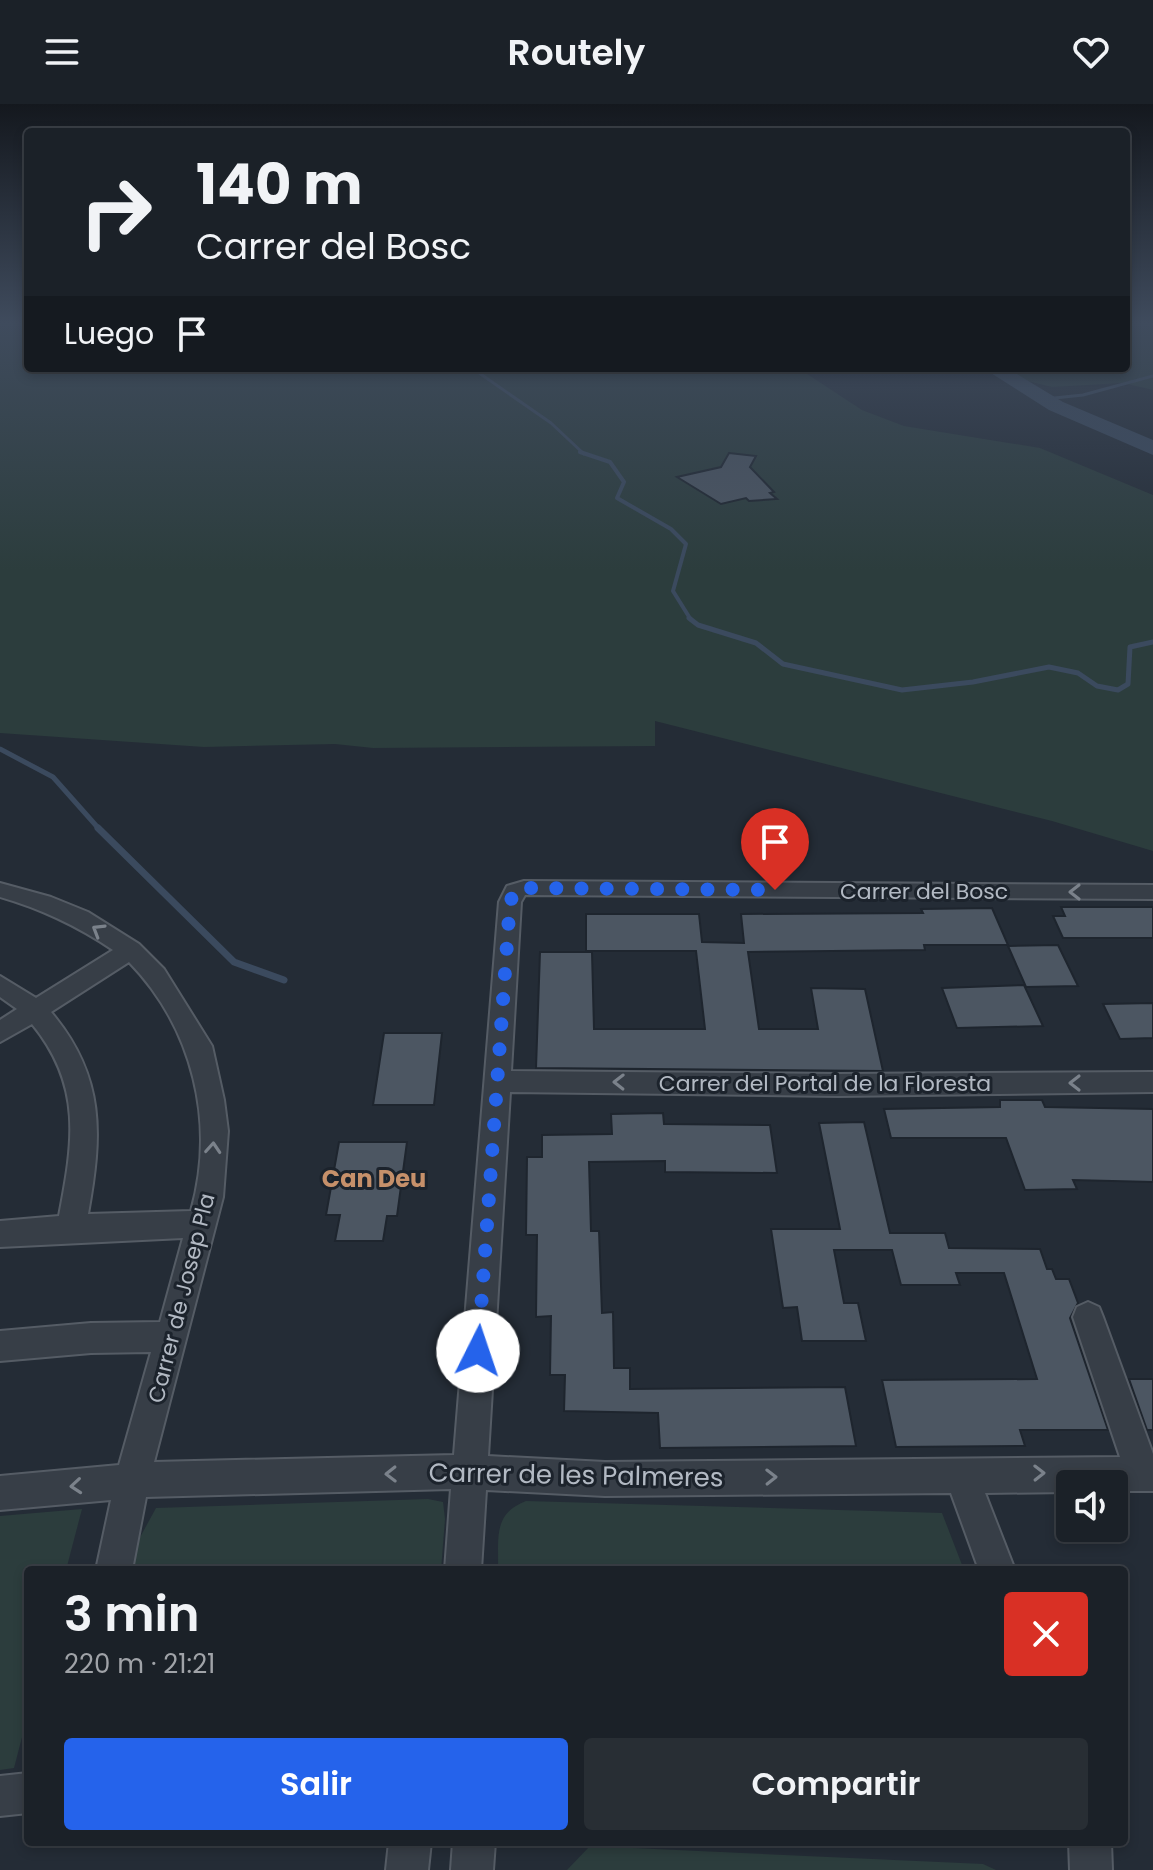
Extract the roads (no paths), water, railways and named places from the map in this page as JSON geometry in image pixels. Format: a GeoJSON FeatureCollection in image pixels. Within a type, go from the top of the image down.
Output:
{"type":"FeatureCollection","features":[{"type":"Feature","properties":{"kind":"street","name":"Carrer del Bosc"},"geometry":{"type":"LineString","coordinates":[[497,1081],[510,902],[515,891],[524,888],[1153,892]]}},
{"type":"Feature","properties":{"kind":"street","name":"Carrer de Josep Pla"},"geometry":{"type":"LineString","coordinates":[[0,890],[43,902],[80,918],[131,950],[156,975],[199,1046],[211,1100],[214,1131],[209,1197],[132,1481],[115,1566]]}},
{"type":"Feature","properties":{"kind":"street"},"geometry":{"type":"LineString","coordinates":[[0,1032],[131,950]]}},
{"type":"Feature","properties":{"kind":"street"},"geometry":{"type":"LineString","coordinates":[[0,985],[34,1011],[69,1053],[81,1103],[85,1147],[71,1228]]}},
{"type":"Feature","properties":{"kind":"street"},"geometry":{"type":"LineString","coordinates":[[463,1566],[497,1081]]}},
{"type":"Feature","properties":{"kind":"street","name":"Carrer del Portal de la Floresta"},"geometry":{"type":"LineString","coordinates":[[497,1081],[838,1085],[1153,1082]]}},
{"type":"Feature","properties":{"kind":"street"},"geometry":{"type":"LineString","coordinates":[[0,1234],[71,1228],[202,1224]]}},
{"type":"Feature","properties":{"kind":"street"},"geometry":{"type":"LineString","coordinates":[[1088,1317],[1148,1474]]}},
{"type":"Feature","properties":{"kind":"street"},"geometry":{"type":"LineString","coordinates":[[0,1346],[91,1338],[171,1337]]}},
{"type":"Feature","properties":{"kind":"street","name":"Carrer de les Palmeres"},"geometry":{"type":"LineString","coordinates":[[0,1493],[132,1481],[469,1472],[605,1479],[1148,1474]]}},
{"type":"Feature","properties":{"kind":"street"},"geometry":{"type":"LineString","coordinates":[[961,1474],[996,1566]]}},
{"type":"Feature","properties":{"kind":"street"},"geometry":{"type":"LineString","coordinates":[[0,1796],[24,1793]]}},
{"type":"Feature","properties":{"kind":"street"},"geometry":{"type":"LineString","coordinates":[[407,1870],[410,1846]]}},
{"type":"Feature","properties":{"kind":"street"},"geometry":{"type":"LineString","coordinates":[[472,1870],[474,1846]]}},
{"type":"Feature","properties":{"kind":"street"},"geometry":{"type":"LineString","coordinates":[[1090,1846],[1091,1870]]}},
{"type":"Feature","properties":{"kind":"waterway"},"geometry":{"type":"LineString","coordinates":[[526,405],[551,423],[583,453]]}},
{"type":"Feature","properties":{"kind":"waterway"},"geometry":{"type":"LineString","coordinates":[[1055,405],[1153,448]]}},
{"type":"Feature","properties":{"kind":"waterway"},"geometry":{"type":"LineString","coordinates":[[583,453],[610,462],[624,482],[617,498],[671,529],[686,544],[673,591],[690,619]]}},
{"type":"Feature","properties":{"kind":"waterway"},"geometry":{"type":"LineString","coordinates":[[690,619],[698,625],[756,643],[783,664],[902,690],[973,682],[1049,667],[1078,673],[1097,686],[1118,690],[1128,684],[1130,647],[1153,642]]}},
{"type":"Feature","properties":{"kind":"waterway"},"geometry":{"type":"LineString","coordinates":[[0,749],[53,777],[100,830]]}},
{"type":"Feature","properties":{"kind":"waterway"},"geometry":{"type":"LineString","coordinates":[[100,830],[234,962],[284,980]]}},
{"type":"Feature","properties":{"kind":"district","name":"Can Deu"},"geometry":{"type":"Point","coordinates":[374,1179]}}]}
